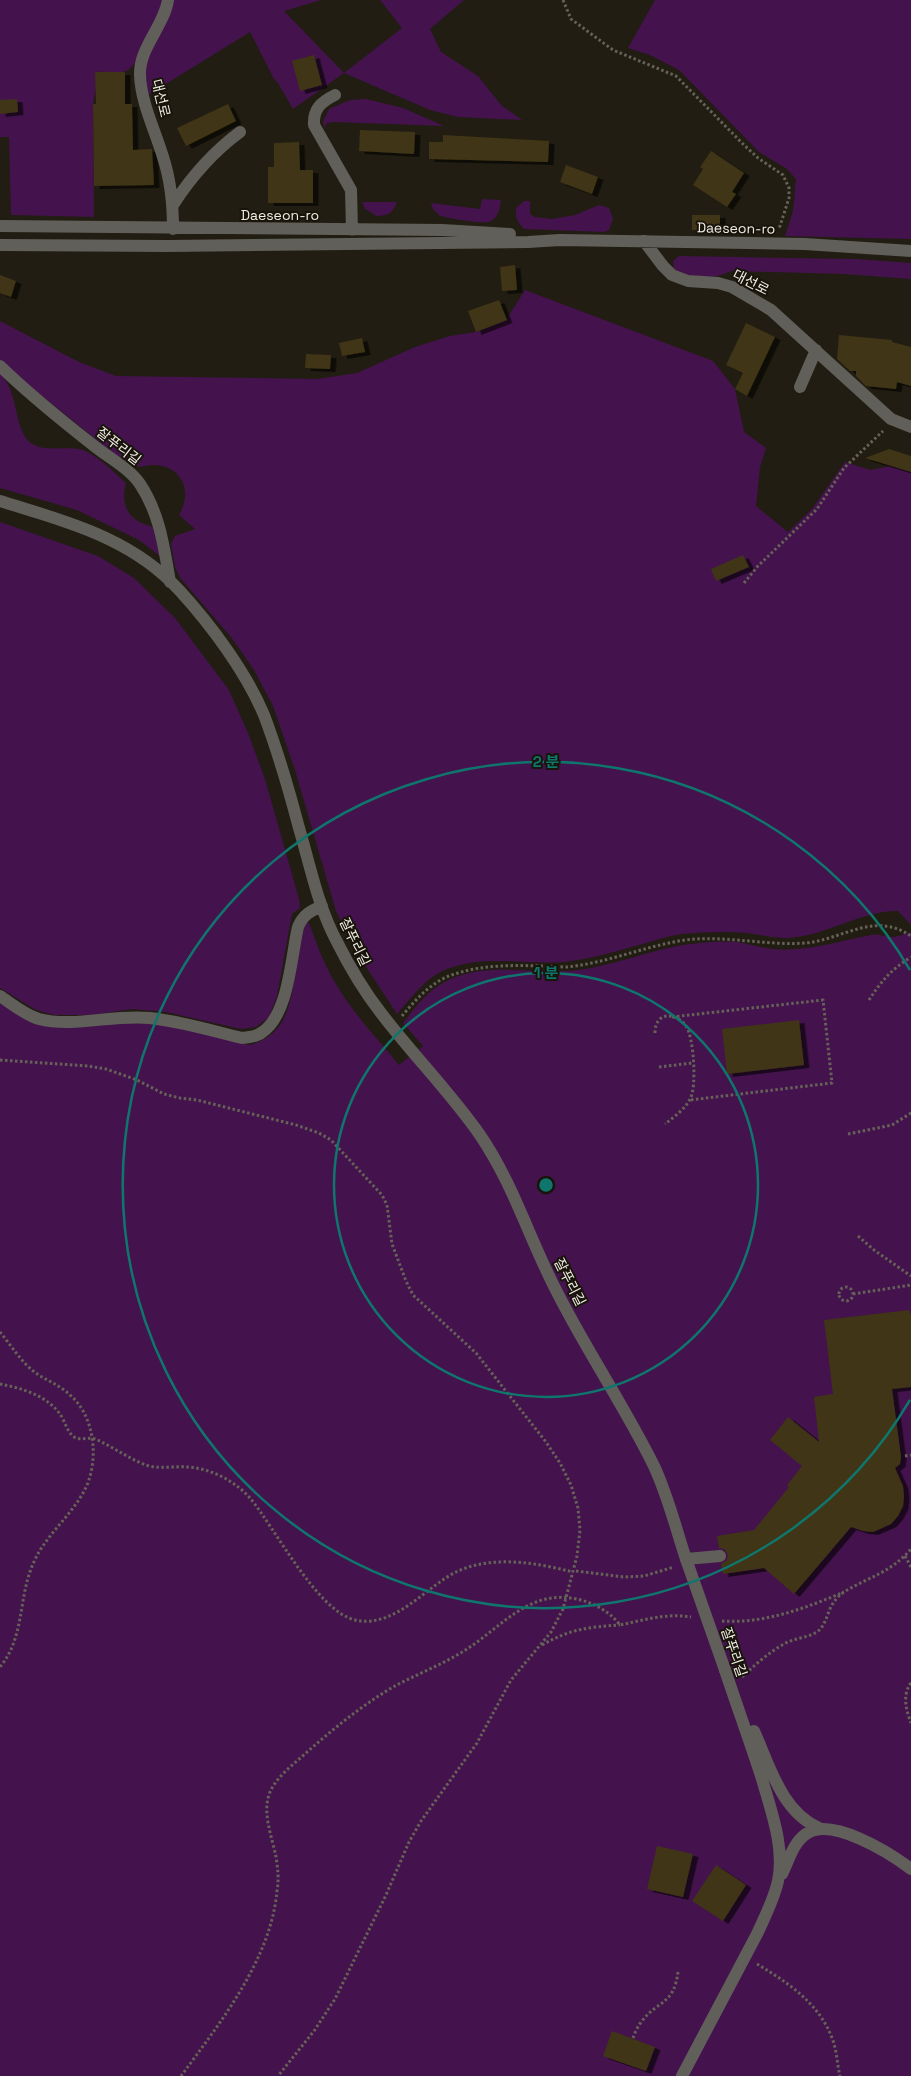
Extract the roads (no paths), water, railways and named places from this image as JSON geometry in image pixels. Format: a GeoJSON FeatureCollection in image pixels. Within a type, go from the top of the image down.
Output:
{"type":"FeatureCollection","features":[{"type":"Feature","properties":{"kind":"street","name":"대선로"},"geometry":{"type":"LineString","coordinates":[[168,0],[166,11],[141,63],[140,74],[146,106],[170,180],[173,229]]}},
{"type":"Feature","properties":{"kind":"street"},"geometry":{"type":"LineString","coordinates":[[335,95],[320,103],[313,117],[314,126],[351,190],[352,230]]}},
{"type":"Feature","properties":{"kind":"street"},"geometry":{"type":"LineString","coordinates":[[173,205],[184,188],[215,153],[240,132]]}},
{"type":"Feature","properties":{"kind":"street","name":"Daeseon-ro"},"geometry":{"type":"LineString","coordinates":[[0,226],[442,230],[528,235],[560,240]]}},
{"type":"Feature","properties":{"kind":"street","name":"Daeseon-ro"},"geometry":{"type":"LineString","coordinates":[[0,245],[198,245],[528,242],[560,240],[774,244],[911,251]]}},
{"type":"Feature","properties":{"kind":"street","name":"대선로"},"geometry":{"type":"LineString","coordinates":[[644,241],[672,275],[688,281],[732,286],[750,296],[770,310],[896,421],[911,427]]}},
{"type":"Feature","properties":{"kind":"street"},"geometry":{"type":"LineString","coordinates":[[800,387],[816,350]]}},
{"type":"Feature","properties":{"kind":"street","name":"잘푸리길"},"geometry":{"type":"LineString","coordinates":[[0,366],[81,436],[134,476],[156,515],[170,582]]}},
{"type":"Feature","properties":{"kind":"street","name":"잘푸리길"},"geometry":{"type":"LineString","coordinates":[[0,501],[92,530],[129,549],[155,568],[170,582],[214,634],[248,683],[263,713],[280,762],[322,906],[334,936],[354,974],[393,1028],[452,1096],[482,1138],[511,1186],[558,1294],[636,1431],[656,1471],[771,1808],[780,1860],[778,1880]]}},
{"type":"Feature","properties":{"kind":"street"},"geometry":{"type":"LineString","coordinates":[[0,996],[23,1012],[39,1019],[57,1021],[125,1017],[172,1020],[242,1038],[252,1037],[261,1034],[269,1027],[282,1004],[296,933],[302,917],[322,906]]}},
{"type":"Feature","properties":{"kind":"street"},"geometry":{"type":"LineString","coordinates":[[686,1559],[720,1556]]}},
{"type":"Feature","properties":{"kind":"street","name":"잘푸리길"},"geometry":{"type":"LineString","coordinates":[[736,1702],[747,1717],[786,1800],[803,1820],[819,1828],[848,1834],[874,1845],[911,1869]]}},
{"type":"Feature","properties":{"kind":"street","name":"잘푸리길"},"geometry":{"type":"LineString","coordinates":[[682,2076],[768,1911],[778,1880],[797,1843],[803,1836],[819,1828]]}}]}
